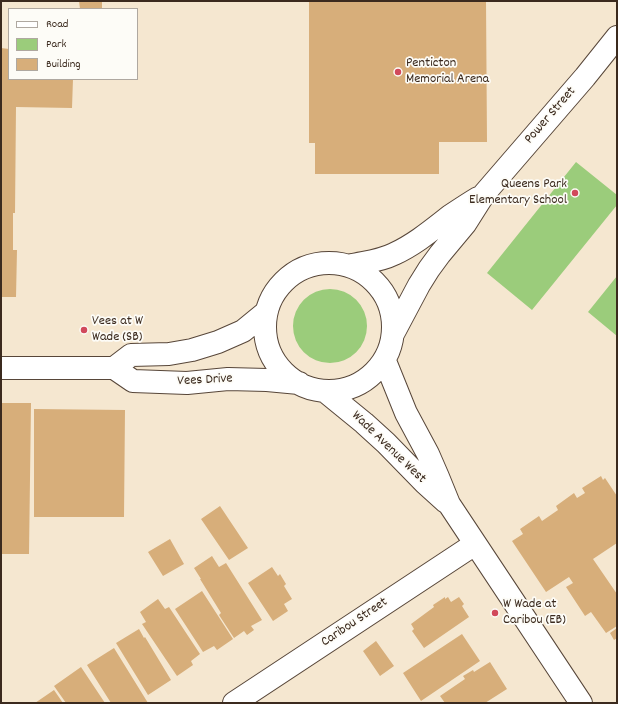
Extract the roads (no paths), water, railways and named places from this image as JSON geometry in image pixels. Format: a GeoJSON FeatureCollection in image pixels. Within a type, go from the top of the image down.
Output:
{"type":"FeatureCollection","features":[{"type":"Feature","properties":{"kind":"street","name":"Power Street"},"geometry":{"type":"LineString","coordinates":[[393,334],[430,269],[440,254],[465,224],[484,194],[617,37]]}},
{"type":"Feature","properties":{"kind":"street","name":"Power Street"},"geometry":{"type":"LineString","coordinates":[[352,265],[378,260],[409,246],[451,215],[484,194]]}},
{"type":"Feature","properties":{"kind":"street"},"geometry":{"type":"LineString","coordinates":[[332,263],[352,265],[368,276],[382,292],[391,311],[393,334],[385,362],[367,381],[346,390],[326,392],[299,383],[286,374],[274,357],[267,342],[264,318],[265,313],[269,298],[278,285],[295,271],[312,264],[332,263]]}},
{"type":"Feature","properties":{"kind":"street"},"geometry":{"type":"LineString","coordinates":[[1,368],[114,368],[131,355],[169,354],[192,350],[218,342],[243,331],[265,313]]}},
{"type":"Feature","properties":{"kind":"street","name":"Wade Avenue West"},"geometry":{"type":"LineString","coordinates":[[385,362],[406,412],[428,454],[449,504],[581,703]]}},
{"type":"Feature","properties":{"kind":"street","name":"Vees Drive"},"geometry":{"type":"LineString","coordinates":[[114,368],[133,381],[187,383],[228,379],[299,383]]}},
{"type":"Feature","properties":{"kind":"street","name":"Wade Avenue West"},"geometry":{"type":"LineString","coordinates":[[326,392],[386,443],[425,483],[449,504]]}},
{"type":"Feature","properties":{"kind":"street","name":"Caribou Street"},"geometry":{"type":"LineString","coordinates":[[234,703],[475,544]]}},
{"type":"Feature","properties":{"kind":"place","name":"Penticton Memorial Arena"},"geometry":{"type":"Point","coordinates":[398,72]}},
{"type":"Feature","properties":{"kind":"place","name":"Queens Park Elementary School"},"geometry":{"type":"Point","coordinates":[575,193]}},
{"type":"Feature","properties":{"kind":"place","name":"Vees at W Wade (SB)"},"geometry":{"type":"Point","coordinates":[84,330]}},
{"type":"Feature","properties":{"kind":"place","name":"W Wade at Caribou (EB)"},"geometry":{"type":"Point","coordinates":[495,613]}}]}
